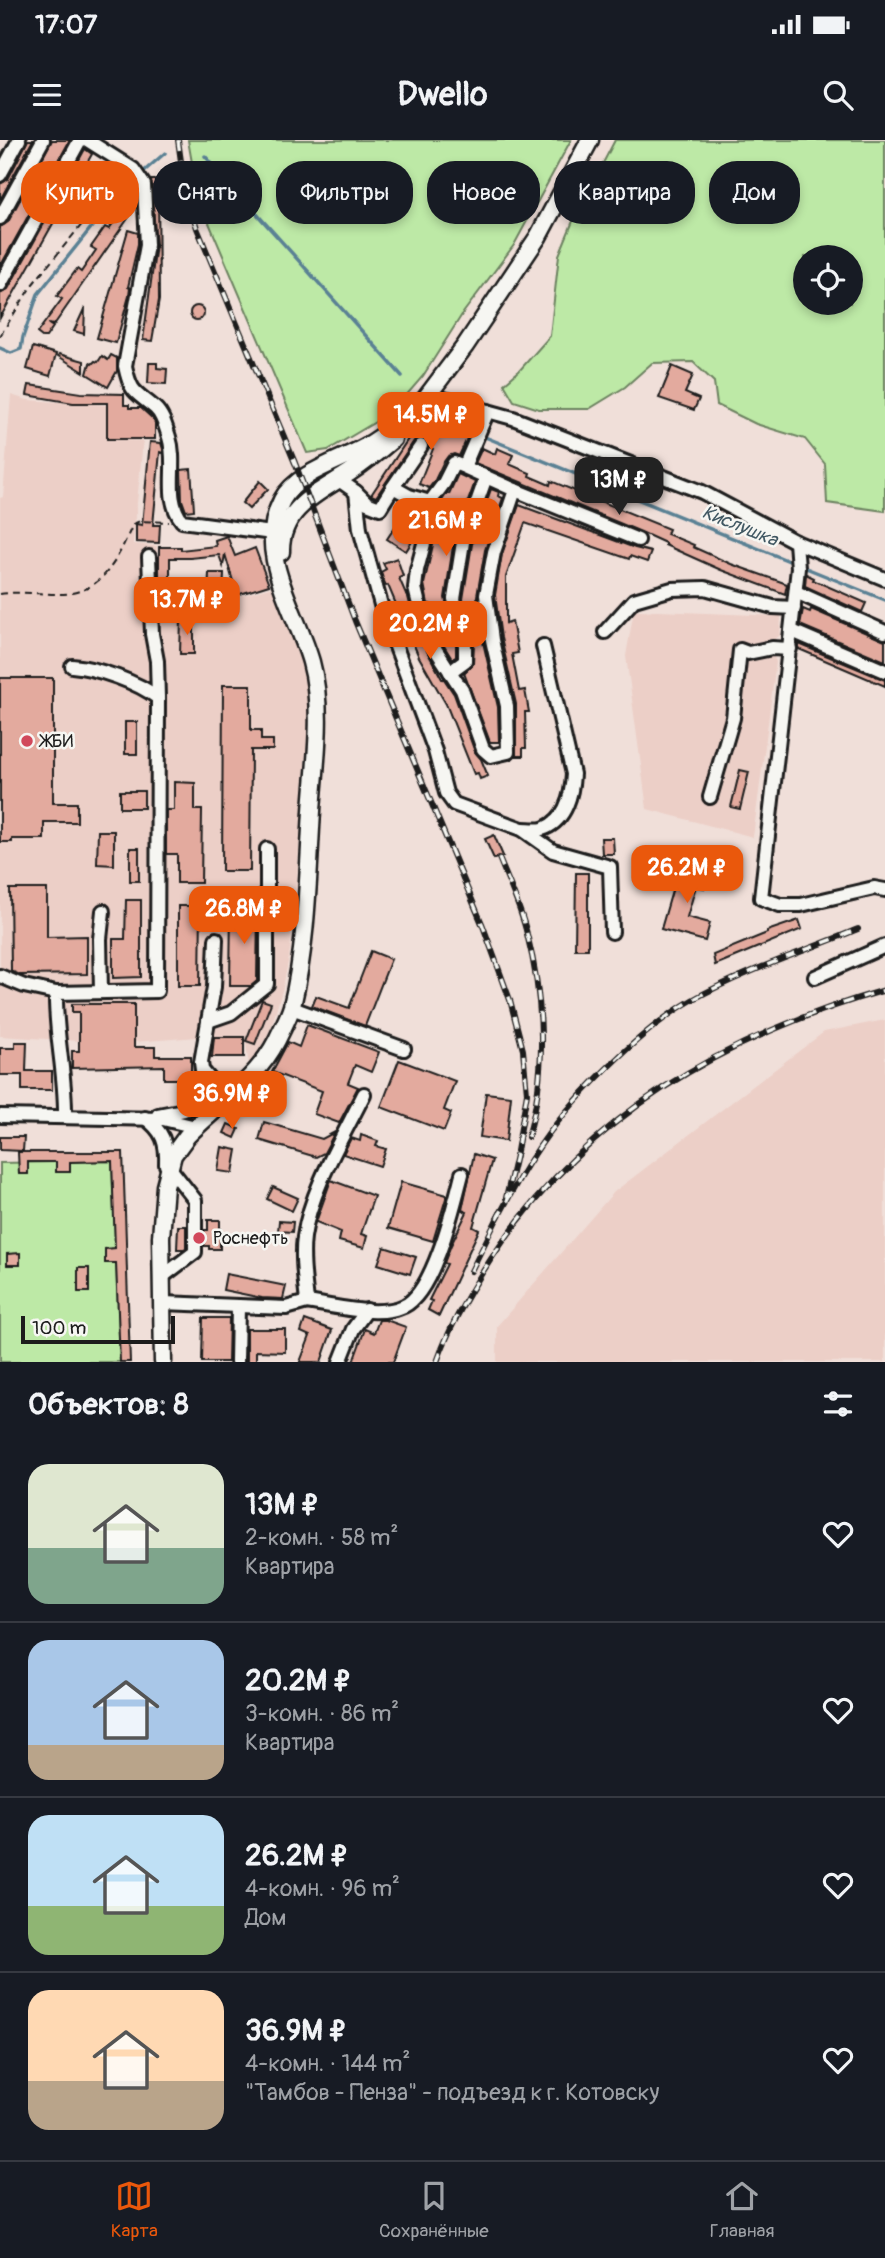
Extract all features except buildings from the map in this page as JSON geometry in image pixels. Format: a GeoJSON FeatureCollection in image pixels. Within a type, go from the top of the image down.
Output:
{"type":"FeatureCollection","features":[{"type":"Feature","properties":{"kind":"main road"},"geometry":{"type":"LineString","coordinates":[[281,581],[281,546],[288,521],[305,501],[369,459],[408,423],[465,346],[538,237],[590,140]]}},
{"type":"Feature","properties":{"kind":"main road"},"geometry":{"type":"LineString","coordinates":[[163,1362],[161,1237],[169,1167],[178,1146],[240,1087],[269,1054],[292,1008],[301,950],[316,743],[316,705],[311,662],[276,565],[272,533],[275,519],[282,499],[289,490],[311,474],[391,430],[425,400]]}},
{"type":"Feature","properties":{"kind":"street"},"geometry":{"type":"LineString","coordinates":[[0,175],[19,140]]}},
{"type":"Feature","properties":{"kind":"street"},"geometry":{"type":"LineString","coordinates":[[0,218],[43,140]]}},
{"type":"Feature","properties":{"kind":"street"},"geometry":{"type":"LineString","coordinates":[[0,285],[80,140]]}},
{"type":"Feature","properties":{"kind":"street"},"geometry":{"type":"LineString","coordinates":[[87,140],[120,161]]}},
{"type":"Feature","properties":{"kind":"street"},"geometry":{"type":"LineString","coordinates":[[139,178],[144,186],[146,245],[125,366],[134,392],[156,410],[164,422],[173,463],[172,500],[175,512],[182,521],[272,533]]}},
{"type":"Feature","properties":{"kind":"street"},"geometry":{"type":"LineString","coordinates":[[425,400],[513,418],[702,492],[796,542],[885,579]]}},
{"type":"Feature","properties":{"kind":"street"},"geometry":{"type":"LineString","coordinates":[[464,467],[488,411]]}},
{"type":"Feature","properties":{"kind":"street"},"geometry":{"type":"LineString","coordinates":[[339,480],[367,503],[380,508],[421,446]]}},
{"type":"Feature","properties":{"kind":"street"},"geometry":{"type":"LineString","coordinates":[[515,490],[494,552],[486,595],[492,640],[507,706],[508,752],[491,757],[483,749],[462,691],[436,650],[421,612],[415,587],[416,570],[430,521],[430,502],[454,463],[464,467],[580,519],[638,540]]}},
{"type":"Feature","properties":{"kind":"street"},"geometry":{"type":"LineString","coordinates":[[450,672],[465,661],[465,643],[454,599],[463,542],[486,477]]}},
{"type":"Feature","properties":{"kind":"street"},"geometry":{"type":"LineString","coordinates":[[393,487],[409,496],[430,502]]}},
{"type":"Feature","properties":{"kind":"street"},"geometry":{"type":"LineString","coordinates":[[356,492],[360,529],[383,612],[435,751],[446,793],[454,804],[522,829],[554,851],[610,867],[612,932]]}},
{"type":"Feature","properties":{"kind":"street"},"geometry":{"type":"LineString","coordinates":[[796,542],[796,592],[761,898],[780,905],[801,905],[874,888],[885,890]]}},
{"type":"Feature","properties":{"kind":"street"},"geometry":{"type":"LineString","coordinates":[[0,976],[24,986],[56,993],[156,991],[158,698],[149,556]]}},
{"type":"Feature","properties":{"kind":"street"},"geometry":{"type":"LineString","coordinates":[[605,632],[635,600],[671,589],[705,588],[773,607],[794,608]]}},
{"type":"Feature","properties":{"kind":"street"},"geometry":{"type":"LineString","coordinates":[[796,592],[885,632]]}},
{"type":"Feature","properties":{"kind":"street"},"geometry":{"type":"LineString","coordinates":[[792,631],[885,671]]}},
{"type":"Feature","properties":{"kind":"street"},"geometry":{"type":"LineString","coordinates":[[522,829],[544,829],[561,815],[572,793],[573,774],[543,646]]}},
{"type":"Feature","properties":{"kind":"street"},"geometry":{"type":"LineString","coordinates":[[710,797],[733,718],[740,650],[748,653],[772,648],[790,649]]}},
{"type":"Feature","properties":{"kind":"street"},"geometry":{"type":"LineString","coordinates":[[72,666],[104,673],[145,688],[158,698]]}},
{"type":"Feature","properties":{"kind":"street"},"geometry":{"type":"LineString","coordinates":[[208,1021],[231,1013],[267,984],[267,849]]}},
{"type":"Feature","properties":{"kind":"street"},"geometry":{"type":"LineString","coordinates":[[101,992],[100,939],[103,911]]}},
{"type":"Feature","properties":{"kind":"street"},"geometry":{"type":"LineString","coordinates":[[216,939],[214,987],[201,1055],[202,1070],[223,1095]]}},
{"type":"Feature","properties":{"kind":"street"},"geometry":{"type":"LineString","coordinates":[[815,977],[885,946]]}},
{"type":"Feature","properties":{"kind":"street"},"geometry":{"type":"LineString","coordinates":[[56,993],[55,1019],[61,1048],[66,1097],[65,1117]]}},
{"type":"Feature","properties":{"kind":"street"},"geometry":{"type":"LineString","coordinates":[[292,1008],[404,1049]]}},
{"type":"Feature","properties":{"kind":"street"},"geometry":{"type":"LineString","coordinates":[[144,1118],[184,1110],[240,1087]]}},
{"type":"Feature","properties":{"kind":"street"},"geometry":{"type":"LineString","coordinates":[[307,1302],[303,1239],[311,1205],[364,1094]]}},
{"type":"Feature","properties":{"kind":"street"},"geometry":{"type":"LineString","coordinates":[[0,1116],[144,1118],[196,1126]]}},
{"type":"Feature","properties":{"kind":"street"},"geometry":{"type":"LineString","coordinates":[[144,1118],[157,1127],[163,1136],[167,1149],[165,1186]]}},
{"type":"Feature","properties":{"kind":"street"},"geometry":{"type":"LineString","coordinates":[[162,1277],[195,1252],[195,1200],[169,1167]]}},
{"type":"Feature","properties":{"kind":"street"},"geometry":{"type":"LineString","coordinates":[[163,1303],[286,1308],[307,1302],[386,1311],[405,1306],[422,1289],[446,1234],[462,1174]]}},
{"type":"Feature","properties":{"kind":"street"},"geometry":{"type":"LineString","coordinates":[[237,1362],[238,1306]]}},
{"type":"Feature","properties":{"kind":"street"},"geometry":{"type":"LineString","coordinates":[[340,1362],[353,1329],[367,1310]]}},
{"type":"Feature","properties":{"kind":"path"},"geometry":{"type":"LineString","coordinates":[[0,336],[32,285],[82,224]]}},
{"type":"Feature","properties":{"kind":"path"},"geometry":{"type":"LineString","coordinates":[[0,594],[78,592],[102,579],[133,524],[140,521],[182,521]]}},
{"type":"Feature","properties":{"kind":"shaded area"},"geometry":{"type":"Polygon","coordinates":[[[11,395],[27,400],[106,405],[106,439],[143,441],[133,544],[157,546],[158,603],[209,604],[277,586],[306,668],[308,721],[295,909],[289,957],[271,1028],[249,1066],[245,1036],[134,1042],[0,1036],[0,498],[3,497],[11,395]]]}},
{"type":"Feature","properties":{"kind":"shaded area"},"geometry":{"type":"Polygon","coordinates":[[[634,610],[781,616],[780,635],[771,643],[776,662],[753,837],[647,809],[626,656],[634,610]]]}},
{"type":"Feature","properties":{"kind":"shaded area"},"geometry":{"type":"Polygon","coordinates":[[[885,1020],[885,1362],[497,1362],[497,1326],[614,1192],[824,1032],[885,1020]]]}},
{"type":"Feature","properties":{"kind":"green space"},"geometry":{"type":"Polygon","coordinates":[[[188,140],[571,140],[560,161],[554,161],[554,171],[540,197],[540,161],[427,161],[427,224],[525,224],[514,245],[463,313],[423,376],[392,412],[328,450],[307,453],[209,224],[262,224],[262,161],[192,161],[188,140]]]}},
{"type":"Feature","properties":{"kind":"green space"},"geometry":{"type":"Polygon","coordinates":[[[615,140],[885,140],[885,511],[827,503],[825,464],[805,439],[756,424],[717,405],[714,382],[693,362],[652,363],[625,387],[589,409],[539,409],[514,401],[504,384],[550,336],[559,255],[572,224],[695,224],[695,161],[604,161],[615,140]]]}},
{"type":"Feature","properties":{"kind":"green space"},"geometry":{"type":"Polygon","coordinates":[[[112,1161],[120,1362],[0,1362],[0,1163],[112,1161]]]}},
{"type":"Feature","properties":{"kind":"waterway","name":"Кислушка"},"geometry":{"type":"LineString","coordinates":[[0,348],[11,353],[21,349],[38,294],[119,193],[165,153]]}},
{"type":"Feature","properties":{"kind":"waterway","name":"Кислушка"},"geometry":{"type":"LineString","coordinates":[[205,156],[402,376]]}},
{"type":"Feature","properties":{"kind":"waterway","name":"Кислушка"},"geometry":{"type":"LineString","coordinates":[[485,437],[789,561]]}},
{"type":"Feature","properties":{"kind":"waterway","name":"Кислушка"},"geometry":{"type":"LineString","coordinates":[[806,568],[885,600]]}},
{"type":"Feature","properties":{"kind":"railway"},"geometry":{"type":"LineString","coordinates":[[178,140],[185,190],[197,228],[295,463],[355,621],[483,926],[510,1000],[523,1050],[527,1093],[506,1198]]}},
{"type":"Feature","properties":{"kind":"railway"},"geometry":{"type":"LineString","coordinates":[[499,858],[524,924],[533,959],[540,1010],[541,1062],[528,1137]]}},
{"type":"Feature","properties":{"kind":"railway"},"geometry":{"type":"LineString","coordinates":[[497,1219],[529,1163],[565,1113],[584,1091],[650,1030],[692,1000],[712,990],[858,929]]}},
{"type":"Feature","properties":{"kind":"railway"},"geometry":{"type":"LineString","coordinates":[[437,1362],[454,1322],[491,1259],[529,1208],[570,1163],[615,1123],[663,1088],[714,1058],[825,1009],[885,990]]}},
{"type":"Feature","properties":{"kind":"railway"},"geometry":{"type":"LineString","coordinates":[[471,1271],[500,1213]]}},
{"type":"Feature","properties":{"kind":"place","name":"ЖБИ"},"geometry":{"type":"Point","coordinates":[27,741]}},
{"type":"Feature","properties":{"kind":"place","name":"Роснефть"},"geometry":{"type":"Point","coordinates":[199,1238]}}]}
